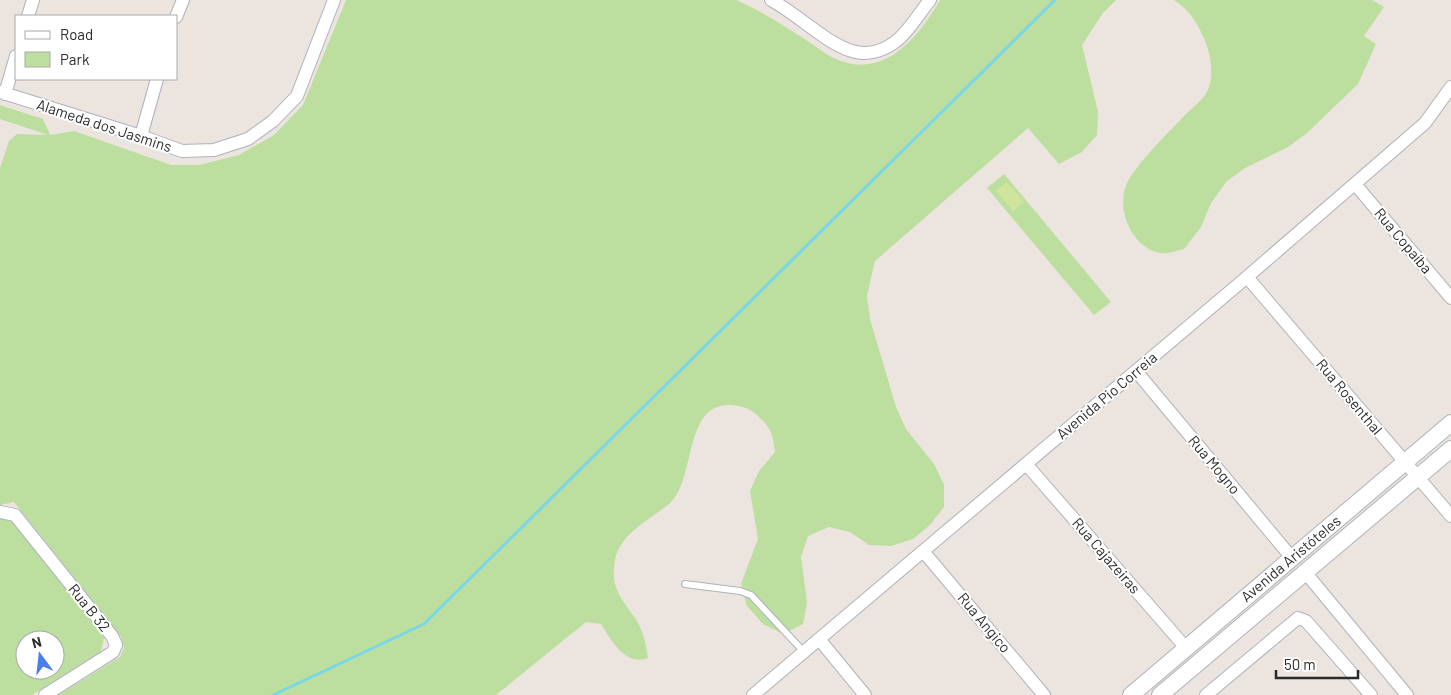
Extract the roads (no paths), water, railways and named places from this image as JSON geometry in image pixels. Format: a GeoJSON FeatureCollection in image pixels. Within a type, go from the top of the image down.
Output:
{"type":"FeatureCollection","features":[{"type":"Feature","properties":{"kind":"street"},"geometry":{"type":"LineString","coordinates":[[28,15],[33,0]]}},
{"type":"Feature","properties":{"kind":"street"},"geometry":{"type":"LineString","coordinates":[[177,15],[183,0]]}},
{"type":"Feature","properties":{"kind":"street","name":"Alameda dos Jasmins"},"geometry":{"type":"LineString","coordinates":[[2,93],[141,136],[182,151],[214,150],[248,140],[273,121],[296,96],[334,0]]}},
{"type":"Feature","properties":{"kind":"street"},"geometry":{"type":"LineString","coordinates":[[770,0],[790,4],[829,38],[852,51],[875,53],[897,41],[930,0]]}},
{"type":"Feature","properties":{"kind":"street"},"geometry":{"type":"LineString","coordinates":[[2,93],[15,59]]}},
{"type":"Feature","properties":{"kind":"street"},"geometry":{"type":"LineString","coordinates":[[141,136],[157,80]]}},
{"type":"Feature","properties":{"kind":"street","name":"Avenida Pio Correia"},"geometry":{"type":"LineString","coordinates":[[753,695],[1247,277],[1425,123],[1451,87]]}},
{"type":"Feature","properties":{"kind":"street","name":"Rua Copaíba"},"geometry":{"type":"LineString","coordinates":[[1354,184],[1451,298]]}},
{"type":"Feature","properties":{"kind":"street","name":"Rua Rosenthal"},"geometry":{"type":"LineString","coordinates":[[1247,277],[1403,463],[1418,477],[1451,516]]}},
{"type":"Feature","properties":{"kind":"street","name":"Rua Mogno"},"geometry":{"type":"LineString","coordinates":[[1136,371],[1292,558]]}},
{"type":"Feature","properties":{"kind":"street","name":"Avenida Aristóteles"},"geometry":{"type":"LineString","coordinates":[[1131,695],[1451,423]]}},
{"type":"Feature","properties":{"kind":"street","name":"Avenida Aristóteles"},"geometry":{"type":"LineString","coordinates":[[1160,695],[1451,448]]}},
{"type":"Feature","properties":{"kind":"street","name":"Rua Cajazeiras"},"geometry":{"type":"LineString","coordinates":[[1026,464],[1186,648]]}},
{"type":"Feature","properties":{"kind":"street","name":"Rua B 32"},"geometry":{"type":"LineString","coordinates":[[0,512],[15,515],[112,636],[116,645],[113,652],[45,695]]}},
{"type":"Feature","properties":{"kind":"street","name":"Rua Angico"},"geometry":{"type":"LineString","coordinates":[[924,551],[1044,695]]}},
{"type":"Feature","properties":{"kind":"street"},"geometry":{"type":"LineString","coordinates":[[1305,572],[1407,695]]}},
{"type":"Feature","properties":{"kind":"street"},"geometry":{"type":"LineString","coordinates":[[1206,695],[1298,618],[1306,621],[1371,695]]}},
{"type":"Feature","properties":{"kind":"street"},"geometry":{"type":"LineString","coordinates":[[819,639],[865,695]]}},
{"type":"Feature","properties":{"kind":"lane"},"geometry":{"type":"LineString","coordinates":[[685,584],[740,591],[751,595],[804,652]]}},
{"type":"Feature","properties":{"kind":"waterway"},"geometry":{"type":"LineString","coordinates":[[273,695],[424,624],[1055,0]]}}]}
